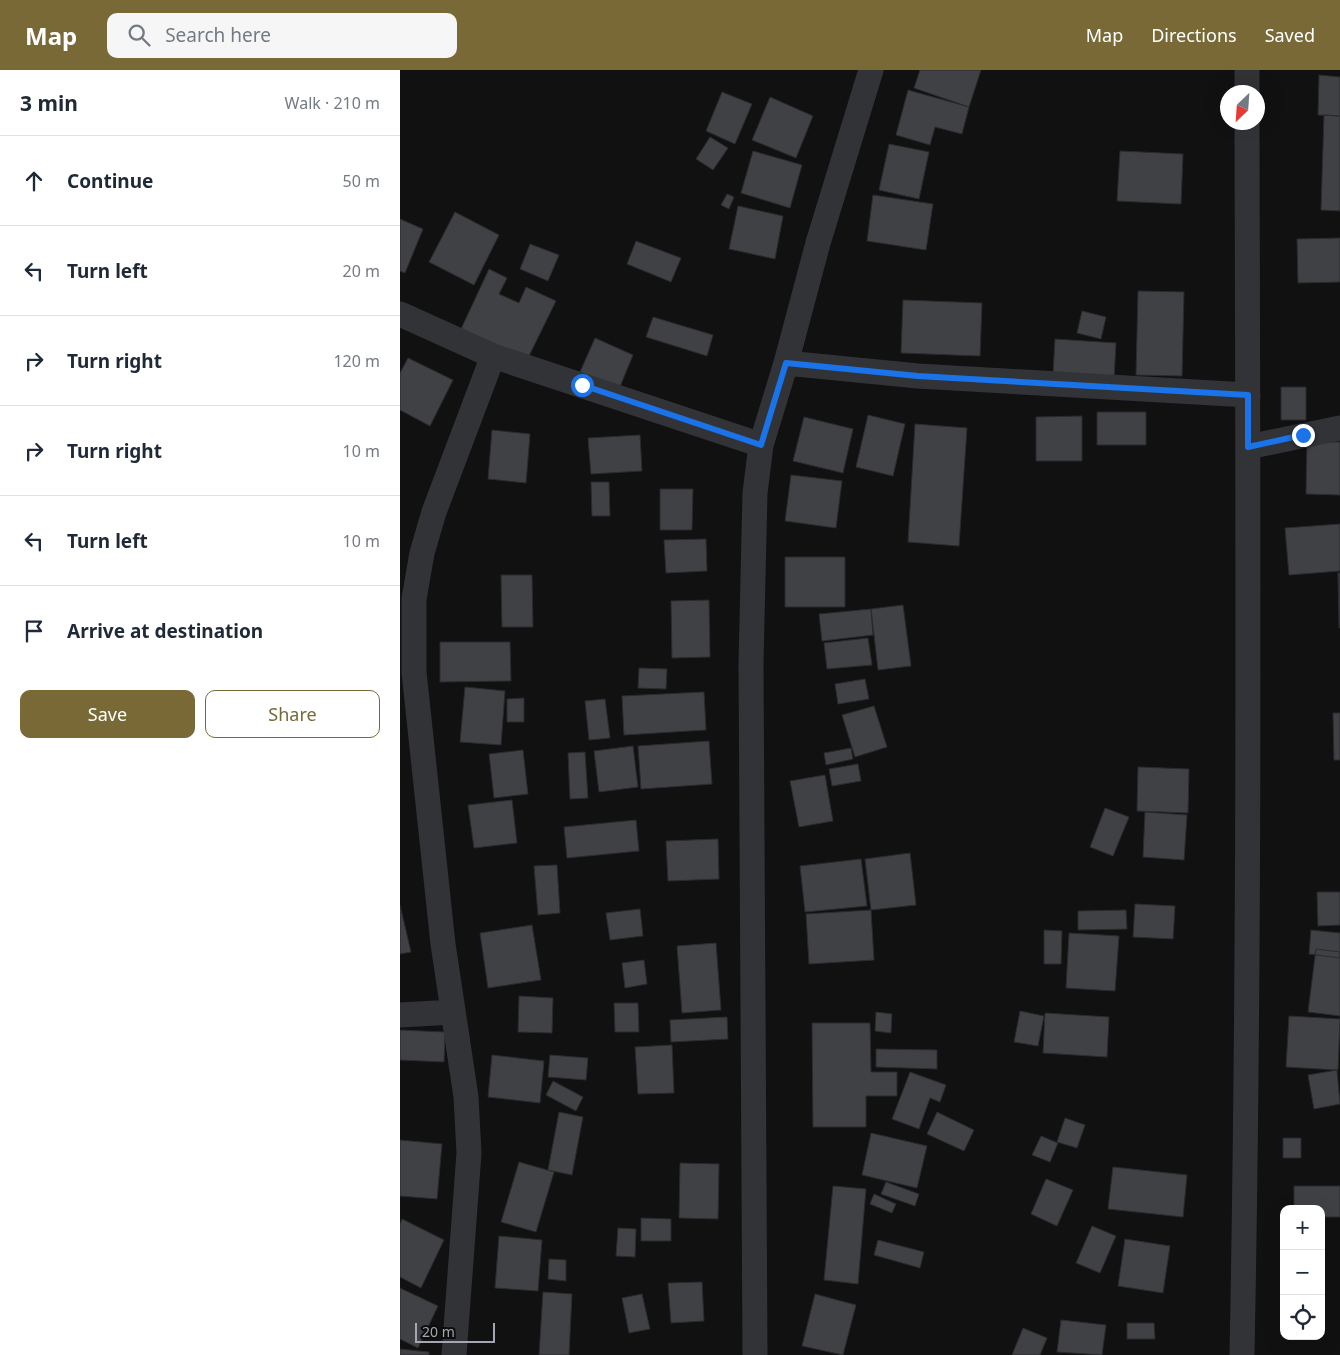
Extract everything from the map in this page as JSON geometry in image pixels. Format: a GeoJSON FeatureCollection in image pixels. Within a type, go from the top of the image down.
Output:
{"type":"FeatureCollection","features":[{"type":"Feature","properties":{"kind":"street"},"geometry":{"type":"LineString","coordinates":[[755,1355],[752,662],[755,493],[761,445],[786,363],[818,243],[872,70]]}},
{"type":"Feature","properties":{"kind":"street"},"geometry":{"type":"LineString","coordinates":[[1247,70],[1247,85]]}},
{"type":"Feature","properties":{"kind":"street"},"geometry":{"type":"LineString","coordinates":[[1242,1355],[1246,1156],[1248,130]]}},
{"type":"Feature","properties":{"kind":"street"},"geometry":{"type":"LineString","coordinates":[[400,314],[493,356],[761,445]]}},
{"type":"Feature","properties":{"kind":"street"},"geometry":{"type":"LineString","coordinates":[[454,1355],[469,1153],[466,1097],[453,1012],[414,672],[414,599],[422,553],[434,512],[493,356]]}},
{"type":"Feature","properties":{"kind":"street"},"geometry":{"type":"LineString","coordinates":[[786,363],[918,376],[1248,395]]}},
{"type":"Feature","properties":{"kind":"street"},"geometry":{"type":"LineString","coordinates":[[1248,447],[1340,428]]}},
{"type":"Feature","properties":{"kind":"street"},"geometry":{"type":"LineString","coordinates":[[400,1014],[453,1012]]}},
{"type":"Feature","properties":{"kind":"building"},"geometry":{"type":"Polygon","coordinates":[[[920,70],[981,70],[969,107],[914,88],[920,70]]]}},
{"type":"Feature","properties":{"kind":"building"},"geometry":{"type":"Polygon","coordinates":[[[1319,75],[1340,77],[1340,116],[1318,115],[1319,75]]]}},
{"type":"Feature","properties":{"kind":"building"},"geometry":{"type":"Polygon","coordinates":[[[908,90],[969,107],[962,134],[935,127],[930,145],[896,135],[908,90]]]}},
{"type":"Feature","properties":{"kind":"building"},"geometry":{"type":"Polygon","coordinates":[[[722,92],[752,104],[735,144],[706,131],[722,92]]]}},
{"type":"Feature","properties":{"kind":"building"},"geometry":{"type":"Polygon","coordinates":[[[770,97],[813,116],[796,158],[752,140],[770,97]]]}},
{"type":"Feature","properties":{"kind":"building"},"geometry":{"type":"Polygon","coordinates":[[[1324,115],[1340,116],[1340,211],[1321,210],[1324,115]]]}},
{"type":"Feature","properties":{"kind":"building"},"geometry":{"type":"Polygon","coordinates":[[[710,137],[728,148],[713,170],[696,159],[710,137]]]}},
{"type":"Feature","properties":{"kind":"building"},"geometry":{"type":"Polygon","coordinates":[[[889,144],[929,152],[919,199],[879,190],[889,144]]]}},
{"type":"Feature","properties":{"kind":"building"},"geometry":{"type":"Polygon","coordinates":[[[753,151],[802,165],[790,208],[741,193],[753,151]]]}},
{"type":"Feature","properties":{"kind":"building"},"geometry":{"type":"Polygon","coordinates":[[[1120,151],[1183,154],[1181,204],[1117,201],[1120,151]]]}},
{"type":"Feature","properties":{"kind":"building"},"geometry":{"type":"Polygon","coordinates":[[[727,194],[734,197],[729,209],[721,205],[727,194]]]}},
{"type":"Feature","properties":{"kind":"building"},"geometry":{"type":"Polygon","coordinates":[[[873,195],[933,204],[926,250],[867,241],[873,195]]]}},
{"type":"Feature","properties":{"kind":"building"},"geometry":{"type":"Polygon","coordinates":[[[738,206],[783,216],[775,259],[729,249],[738,206]]]}},
{"type":"Feature","properties":{"kind":"building"},"geometry":{"type":"Polygon","coordinates":[[[455,212],[499,235],[474,285],[429,262],[455,212]]]}},
{"type":"Feature","properties":{"kind":"building"},"geometry":{"type":"Polygon","coordinates":[[[400,219],[423,229],[405,273],[400,271],[400,219]]]}},
{"type":"Feature","properties":{"kind":"building"},"geometry":{"type":"Polygon","coordinates":[[[1340,238],[1340,282],[1298,283],[1297,239],[1340,238]]]}},
{"type":"Feature","properties":{"kind":"building"},"geometry":{"type":"Polygon","coordinates":[[[636,241],[681,258],[671,282],[627,264],[636,241]]]}},
{"type":"Feature","properties":{"kind":"building"},"geometry":{"type":"Polygon","coordinates":[[[530,244],[559,255],[548,281],[520,269],[530,244]]]}},
{"type":"Feature","properties":{"kind":"building"},"geometry":{"type":"Polygon","coordinates":[[[489,269],[507,278],[499,294],[519,303],[526,287],[556,301],[527,360],[461,329],[489,269]]]}},
{"type":"Feature","properties":{"kind":"building"},"geometry":{"type":"Polygon","coordinates":[[[1138,291],[1184,292],[1182,376],[1136,375],[1138,291]]]}},
{"type":"Feature","properties":{"kind":"building"},"geometry":{"type":"Polygon","coordinates":[[[903,300],[982,303],[980,356],[901,353],[903,300]]]}},
{"type":"Feature","properties":{"kind":"building"},"geometry":{"type":"Polygon","coordinates":[[[1082,311],[1106,317],[1101,339],[1077,333],[1082,311]]]}},
{"type":"Feature","properties":{"kind":"building"},"geometry":{"type":"Polygon","coordinates":[[[653,317],[713,335],[707,356],[646,337],[653,317]]]}},
{"type":"Feature","properties":{"kind":"building"},"geometry":{"type":"Polygon","coordinates":[[[595,338],[633,355],[619,389],[580,372],[595,338]]]}},
{"type":"Feature","properties":{"kind":"building"},"geometry":{"type":"Polygon","coordinates":[[[1055,339],[1116,343],[1114,379],[1053,375],[1055,339]]]}},
{"type":"Feature","properties":{"kind":"building"},"geometry":{"type":"Polygon","coordinates":[[[408,358],[453,380],[430,426],[400,410],[400,373],[408,358]]]}},
{"type":"Feature","properties":{"kind":"building"},"geometry":{"type":"Polygon","coordinates":[[[1281,387],[1306,387],[1306,420],[1281,420],[1281,387]]]}},
{"type":"Feature","properties":{"kind":"building"},"geometry":{"type":"Polygon","coordinates":[[[1097,412],[1146,412],[1146,445],[1097,445],[1097,412]]]}},
{"type":"Feature","properties":{"kind":"building"},"geometry":{"type":"Polygon","coordinates":[[[868,415],[905,424],[893,476],[856,467],[868,415]]]}},
{"type":"Feature","properties":{"kind":"building"},"geometry":{"type":"Polygon","coordinates":[[[1082,416],[1082,461],[1036,461],[1036,417],[1082,416]]]}},
{"type":"Feature","properties":{"kind":"building"},"geometry":{"type":"Polygon","coordinates":[[[804,417],[853,429],[843,473],[793,461],[804,417]]]}},
{"type":"Feature","properties":{"kind":"building"},"geometry":{"type":"Polygon","coordinates":[[[915,424],[967,428],[959,546],[908,542],[915,424]]]}},
{"type":"Feature","properties":{"kind":"building"},"geometry":{"type":"Polygon","coordinates":[[[492,430],[530,434],[526,483],[488,479],[492,430]]]}},
{"type":"Feature","properties":{"kind":"building"},"geometry":{"type":"Polygon","coordinates":[[[640,435],[642,471],[591,474],[588,438],[640,435]]]}},
{"type":"Feature","properties":{"kind":"building"},"geometry":{"type":"Polygon","coordinates":[[[1307,442],[1340,442],[1340,495],[1306,494],[1307,442]]]}},
{"type":"Feature","properties":{"kind":"building"},"geometry":{"type":"Polygon","coordinates":[[[791,475],[842,481],[836,528],[785,521],[791,475]]]}},
{"type":"Feature","properties":{"kind":"building"},"geometry":{"type":"Polygon","coordinates":[[[591,482],[609,482],[610,516],[592,516],[591,482]]]}},
{"type":"Feature","properties":{"kind":"building"},"geometry":{"type":"Polygon","coordinates":[[[660,489],[693,489],[692,530],[660,530],[660,489]]]}},
{"type":"Feature","properties":{"kind":"building"},"geometry":{"type":"Polygon","coordinates":[[[1340,524],[1340,571],[1289,575],[1285,528],[1340,524]]]}},
{"type":"Feature","properties":{"kind":"building"},"geometry":{"type":"Polygon","coordinates":[[[706,539],[707,571],[666,573],[664,540],[706,539]]]}},
{"type":"Feature","properties":{"kind":"building"},"geometry":{"type":"Polygon","coordinates":[[[785,557],[845,557],[845,607],[785,607],[785,557]]]}},
{"type":"Feature","properties":{"kind":"building"},"geometry":{"type":"Polygon","coordinates":[[[1338,573],[1340,573],[1340,628],[1339,628],[1338,573]]]}},
{"type":"Feature","properties":{"kind":"building"},"geometry":{"type":"Polygon","coordinates":[[[501,575],[532,575],[533,627],[502,627],[501,575]]]}},
{"type":"Feature","properties":{"kind":"building"},"geometry":{"type":"Polygon","coordinates":[[[709,600],[710,657],[672,658],[671,601],[709,600]]]}},
{"type":"Feature","properties":{"kind":"building"},"geometry":{"type":"Polygon","coordinates":[[[903,605],[911,666],[878,670],[871,609],[903,605]]]}},
{"type":"Feature","properties":{"kind":"building"},"geometry":{"type":"Polygon","coordinates":[[[871,609],[873,635],[822,641],[819,614],[871,609]]]}},
{"type":"Feature","properties":{"kind":"building"},"geometry":{"type":"Polygon","coordinates":[[[868,638],[872,665],[827,669],[824,643],[868,638]]]}},
{"type":"Feature","properties":{"kind":"building"},"geometry":{"type":"Polygon","coordinates":[[[440,642],[510,642],[511,681],[440,682],[440,642]]]}},
{"type":"Feature","properties":{"kind":"building"},"geometry":{"type":"Polygon","coordinates":[[[639,668],[667,669],[666,689],[638,688],[639,668]]]}},
{"type":"Feature","properties":{"kind":"building"},"geometry":{"type":"Polygon","coordinates":[[[865,679],[869,699],[838,704],[835,684],[865,679]]]}},
{"type":"Feature","properties":{"kind":"building"},"geometry":{"type":"Polygon","coordinates":[[[465,687],[505,691],[501,745],[460,742],[465,687]]]}},
{"type":"Feature","properties":{"kind":"building"},"geometry":{"type":"Polygon","coordinates":[[[704,692],[706,730],[624,735],[622,696],[704,692]]]}},
{"type":"Feature","properties":{"kind":"building"},"geometry":{"type":"Polygon","coordinates":[[[524,698],[524,722],[507,722],[507,699],[524,698]]]}},
{"type":"Feature","properties":{"kind":"building"},"geometry":{"type":"Polygon","coordinates":[[[605,699],[610,738],[589,740],[585,701],[605,699]]]}},
{"type":"Feature","properties":{"kind":"building"},"geometry":{"type":"Polygon","coordinates":[[[874,706],[887,747],[855,757],[842,715],[874,706]]]}},
{"type":"Feature","properties":{"kind":"building"},"geometry":{"type":"Polygon","coordinates":[[[1333,713],[1340,713],[1340,760],[1334,760],[1333,713]]]}},
{"type":"Feature","properties":{"kind":"building"},"geometry":{"type":"Polygon","coordinates":[[[709,741],[712,784],[641,789],[638,746],[709,741]]]}},
{"type":"Feature","properties":{"kind":"building"},"geometry":{"type":"Polygon","coordinates":[[[633,746],[638,787],[599,792],[594,751],[633,746]]]}},
{"type":"Feature","properties":{"kind":"building"},"geometry":{"type":"Polygon","coordinates":[[[851,748],[853,759],[826,765],[824,753],[851,748]]]}},
{"type":"Feature","properties":{"kind":"building"},"geometry":{"type":"Polygon","coordinates":[[[523,750],[528,794],[494,798],[489,754],[523,750]]]}},
{"type":"Feature","properties":{"kind":"building"},"geometry":{"type":"Polygon","coordinates":[[[585,752],[588,798],[570,799],[568,753],[585,752]]]}},
{"type":"Feature","properties":{"kind":"building"},"geometry":{"type":"Polygon","coordinates":[[[858,764],[861,781],[832,786],[829,769],[858,764]]]}},
{"type":"Feature","properties":{"kind":"building"},"geometry":{"type":"Polygon","coordinates":[[[1138,767],[1189,769],[1188,813],[1137,811],[1138,767]]]}},
{"type":"Feature","properties":{"kind":"building"},"geometry":{"type":"Polygon","coordinates":[[[825,775],[833,821],[799,827],[790,781],[825,775]]]}},
{"type":"Feature","properties":{"kind":"building"},"geometry":{"type":"Polygon","coordinates":[[[512,800],[517,843],[474,848],[468,805],[512,800]]]}},
{"type":"Feature","properties":{"kind":"building"},"geometry":{"type":"Polygon","coordinates":[[[1105,808],[1129,817],[1113,856],[1090,847],[1105,808]]]}},
{"type":"Feature","properties":{"kind":"building"},"geometry":{"type":"Polygon","coordinates":[[[1145,812],[1187,815],[1184,860],[1143,857],[1145,812]]]}},
{"type":"Feature","properties":{"kind":"building"},"geometry":{"type":"Polygon","coordinates":[[[636,820],[639,851],[567,858],[564,827],[636,820]]]}},
{"type":"Feature","properties":{"kind":"building"},"geometry":{"type":"Polygon","coordinates":[[[718,839],[719,879],[668,881],[666,841],[718,839]]]}},
{"type":"Feature","properties":{"kind":"building"},"geometry":{"type":"Polygon","coordinates":[[[910,853],[916,905],[871,910],[865,859],[910,853]]]}},
{"type":"Feature","properties":{"kind":"building"},"geometry":{"type":"Polygon","coordinates":[[[861,859],[867,906],[805,912],[800,866],[861,859]]]}},
{"type":"Feature","properties":{"kind":"building"},"geometry":{"type":"Polygon","coordinates":[[[557,865],[560,913],[538,915],[534,866],[557,865]]]}},
{"type":"Feature","properties":{"kind":"building"},"geometry":{"type":"Polygon","coordinates":[[[1317,892],[1340,892],[1340,925],[1318,926],[1317,892]]]}},
{"type":"Feature","properties":{"kind":"building"},"geometry":{"type":"Polygon","coordinates":[[[1135,904],[1175,906],[1173,939],[1133,937],[1135,904]]]}},
{"type":"Feature","properties":{"kind":"building"},"geometry":{"type":"Polygon","coordinates":[[[400,905],[411,952],[400,954],[400,905]]]}},
{"type":"Feature","properties":{"kind":"building"},"geometry":{"type":"Polygon","coordinates":[[[640,909],[643,936],[610,940],[606,913],[640,909]]]}},
{"type":"Feature","properties":{"kind":"building"},"geometry":{"type":"Polygon","coordinates":[[[871,910],[874,960],[809,964],[806,914],[871,910]]]}},
{"type":"Feature","properties":{"kind":"building"},"geometry":{"type":"Polygon","coordinates":[[[1126,910],[1127,929],[1078,930],[1078,911],[1126,910]]]}},
{"type":"Feature","properties":{"kind":"building"},"geometry":{"type":"Polygon","coordinates":[[[532,925],[541,980],[488,988],[480,933],[532,925]]]}},
{"type":"Feature","properties":{"kind":"building"},"geometry":{"type":"Polygon","coordinates":[[[1044,930],[1062,931],[1061,964],[1044,964],[1044,930]]]}},
{"type":"Feature","properties":{"kind":"building"},"geometry":{"type":"Polygon","coordinates":[[[1311,930],[1340,933],[1340,958],[1309,954],[1311,930]]]}},
{"type":"Feature","properties":{"kind":"building"},"geometry":{"type":"Polygon","coordinates":[[[1069,933],[1119,936],[1115,991],[1066,988],[1069,933]]]}},
{"type":"Feature","properties":{"kind":"building"},"geometry":{"type":"Polygon","coordinates":[[[716,943],[721,1010],[682,1013],[677,946],[716,943]]]}},
{"type":"Feature","properties":{"kind":"building"},"geometry":{"type":"Polygon","coordinates":[[[1316,949],[1340,952],[1340,1016],[1308,1012],[1316,949]]]}},
{"type":"Feature","properties":{"kind":"building"},"geometry":{"type":"Polygon","coordinates":[[[644,960],[647,984],[625,988],[622,963],[644,960]]]}},
{"type":"Feature","properties":{"kind":"building"},"geometry":{"type":"Polygon","coordinates":[[[519,996],[553,998],[552,1033],[518,1032],[519,996]]]}},
{"type":"Feature","properties":{"kind":"building"},"geometry":{"type":"Polygon","coordinates":[[[614,1003],[638,1003],[639,1032],[615,1032],[614,1003]]]}},
{"type":"Feature","properties":{"kind":"building"},"geometry":{"type":"Polygon","coordinates":[[[1020,1011],[1044,1016],[1038,1046],[1014,1042],[1020,1011]]]}},
{"type":"Feature","properties":{"kind":"building"},"geometry":{"type":"Polygon","coordinates":[[[876,1012],[892,1014],[891,1033],[875,1031],[876,1012]]]}},
{"type":"Feature","properties":{"kind":"building"},"geometry":{"type":"Polygon","coordinates":[[[1045,1013],[1109,1017],[1107,1057],[1043,1053],[1045,1013]]]}},
{"type":"Feature","properties":{"kind":"building"},"geometry":{"type":"Polygon","coordinates":[[[1289,1016],[1340,1019],[1338,1070],[1286,1067],[1289,1016]]]}},
{"type":"Feature","properties":{"kind":"building"},"geometry":{"type":"Polygon","coordinates":[[[727,1017],[728,1039],[671,1042],[670,1020],[727,1017]]]}},
{"type":"Feature","properties":{"kind":"building"},"geometry":{"type":"Polygon","coordinates":[[[812,1023],[870,1023],[871,1072],[897,1072],[897,1096],[866,1096],[866,1127],[813,1127],[812,1023]]]}},
{"type":"Feature","properties":{"kind":"building"},"geometry":{"type":"Polygon","coordinates":[[[400,1030],[445,1032],[444,1062],[400,1060],[400,1030]]]}},
{"type":"Feature","properties":{"kind":"building"},"geometry":{"type":"Polygon","coordinates":[[[672,1045],[674,1093],[638,1094],[635,1047],[672,1045]]]}},
{"type":"Feature","properties":{"kind":"building"},"geometry":{"type":"Polygon","coordinates":[[[876,1049],[937,1050],[937,1069],[876,1067],[876,1049]]]}},
{"type":"Feature","properties":{"kind":"building"},"geometry":{"type":"Polygon","coordinates":[[[492,1055],[544,1061],[540,1103],[488,1097],[492,1055]]]}},
{"type":"Feature","properties":{"kind":"building"},"geometry":{"type":"Polygon","coordinates":[[[550,1055],[588,1058],[586,1080],[548,1077],[550,1055]]]}},
{"type":"Feature","properties":{"kind":"building"},"geometry":{"type":"Polygon","coordinates":[[[1337,1070],[1340,1104],[1314,1109],[1308,1075],[1337,1070]]]}},
{"type":"Feature","properties":{"kind":"building"},"geometry":{"type":"Polygon","coordinates":[[[910,1072],[946,1085],[940,1102],[930,1098],[919,1129],[892,1119],[910,1072]]]}},
{"type":"Feature","properties":{"kind":"building"},"geometry":{"type":"Polygon","coordinates":[[[553,1081],[583,1097],[576,1111],[546,1095],[553,1081]]]}},
{"type":"Feature","properties":{"kind":"building"},"geometry":{"type":"Polygon","coordinates":[[[559,1112],[583,1117],[572,1175],[548,1170],[559,1112]]]}},
{"type":"Feature","properties":{"kind":"building"},"geometry":{"type":"Polygon","coordinates":[[[937,1112],[974,1130],[964,1151],[927,1134],[937,1112]]]}},
{"type":"Feature","properties":{"kind":"building"},"geometry":{"type":"Polygon","coordinates":[[[1065,1118],[1085,1125],[1077,1148],[1057,1142],[1065,1118]]]}},
{"type":"Feature","properties":{"kind":"building"},"geometry":{"type":"Polygon","coordinates":[[[871,1133],[927,1146],[917,1188],[862,1175],[871,1133]]]}},
{"type":"Feature","properties":{"kind":"building"},"geometry":{"type":"Polygon","coordinates":[[[1041,1136],[1058,1143],[1050,1162],[1032,1155],[1041,1136]]]}},
{"type":"Feature","properties":{"kind":"building"},"geometry":{"type":"Polygon","coordinates":[[[1283,1138],[1301,1138],[1301,1158],[1283,1158],[1283,1138]]]}},
{"type":"Feature","properties":{"kind":"building"},"geometry":{"type":"Polygon","coordinates":[[[400,1140],[442,1144],[437,1199],[400,1196],[400,1140]]]}},
{"type":"Feature","properties":{"kind":"building"},"geometry":{"type":"Polygon","coordinates":[[[519,1162],[554,1172],[536,1232],[501,1222],[519,1162]]]}},
{"type":"Feature","properties":{"kind":"building"},"geometry":{"type":"Polygon","coordinates":[[[680,1163],[719,1164],[718,1219],[679,1218],[680,1163]]]}},
{"type":"Feature","properties":{"kind":"building"},"geometry":{"type":"Polygon","coordinates":[[[1113,1167],[1187,1175],[1183,1217],[1108,1209],[1113,1167]]]}},
{"type":"Feature","properties":{"kind":"building"},"geometry":{"type":"Polygon","coordinates":[[[1046,1179],[1073,1190],[1057,1226],[1031,1214],[1046,1179]]]}},
{"type":"Feature","properties":{"kind":"building"},"geometry":{"type":"Polygon","coordinates":[[[886,1182],[919,1194],[915,1206],[881,1194],[886,1182]]]}},
{"type":"Feature","properties":{"kind":"building"},"geometry":{"type":"Polygon","coordinates":[[[833,1186],[866,1189],[858,1284],[824,1280],[833,1186]]]}},
{"type":"Feature","properties":{"kind":"building"},"geometry":{"type":"Polygon","coordinates":[[[1294,1186],[1340,1186],[1340,1217],[1325,1217],[1325,1205],[1294,1205],[1294,1186]]]}},
{"type":"Feature","properties":{"kind":"building"},"geometry":{"type":"Polygon","coordinates":[[[874,1194],[896,1204],[892,1213],[870,1204],[874,1194]]]}},
{"type":"Feature","properties":{"kind":"building"},"geometry":{"type":"Polygon","coordinates":[[[641,1218],[671,1219],[671,1241],[641,1241],[641,1218]]]}},
{"type":"Feature","properties":{"kind":"building"},"geometry":{"type":"Polygon","coordinates":[[[402,1219],[444,1240],[421,1288],[400,1277],[400,1224],[402,1219]]]}},
{"type":"Feature","properties":{"kind":"building"},"geometry":{"type":"Polygon","coordinates":[[[1092,1226],[1116,1236],[1100,1273],[1076,1263],[1092,1226]]]}},
{"type":"Feature","properties":{"kind":"building"},"geometry":{"type":"Polygon","coordinates":[[[618,1228],[636,1229],[635,1257],[616,1256],[618,1228]]]}},
{"type":"Feature","properties":{"kind":"building"},"geometry":{"type":"Polygon","coordinates":[[[499,1236],[542,1240],[538,1291],[495,1288],[499,1236]]]}},
{"type":"Feature","properties":{"kind":"building"},"geometry":{"type":"Polygon","coordinates":[[[1125,1239],[1170,1246],[1163,1293],[1118,1286],[1125,1239]]]}},
{"type":"Feature","properties":{"kind":"building"},"geometry":{"type":"Polygon","coordinates":[[[878,1240],[924,1252],[920,1268],[874,1255],[878,1240]]]}},
{"type":"Feature","properties":{"kind":"building"},"geometry":{"type":"Polygon","coordinates":[[[549,1259],[566,1260],[566,1281],[548,1279],[549,1259]]]}},
{"type":"Feature","properties":{"kind":"building"},"geometry":{"type":"Polygon","coordinates":[[[702,1282],[704,1321],[671,1323],[668,1283],[702,1282]]]}},
{"type":"Feature","properties":{"kind":"building"},"geometry":{"type":"Polygon","coordinates":[[[400,1288],[438,1306],[418,1348],[400,1339],[400,1288]]]}},
{"type":"Feature","properties":{"kind":"building"},"geometry":{"type":"Polygon","coordinates":[[[543,1292],[572,1294],[569,1355],[539,1355],[543,1292]]]}},
{"type":"Feature","properties":{"kind":"building"},"geometry":{"type":"Polygon","coordinates":[[[642,1294],[650,1329],[629,1333],[622,1298],[642,1294]]]}},
{"type":"Feature","properties":{"kind":"building"},"geometry":{"type":"Polygon","coordinates":[[[815,1294],[856,1305],[843,1355],[802,1346],[815,1294]]]}},
{"type":"Feature","properties":{"kind":"building"},"geometry":{"type":"Polygon","coordinates":[[[1061,1320],[1106,1325],[1102,1355],[1057,1352],[1061,1320]]]}},
{"type":"Feature","properties":{"kind":"building"},"geometry":{"type":"Polygon","coordinates":[[[1127,1323],[1154,1323],[1155,1339],[1127,1339],[1127,1323]]]}},
{"type":"Feature","properties":{"kind":"building"},"geometry":{"type":"Polygon","coordinates":[[[1023,1328],[1047,1338],[1040,1355],[1012,1355],[1023,1328]]]}},
{"type":"Feature","properties":{"kind":"building"},"geometry":{"type":"Polygon","coordinates":[[[400,1349],[429,1352],[429,1355],[400,1355],[400,1349]]]}},
{"type":"Feature","properties":{"kind":"route"},"geometry":{"type":"LineString","coordinates":[[582,385],[761,445],[786,363],[918,376],[1248,395],[1248,447],[1303,435]]}}]}
